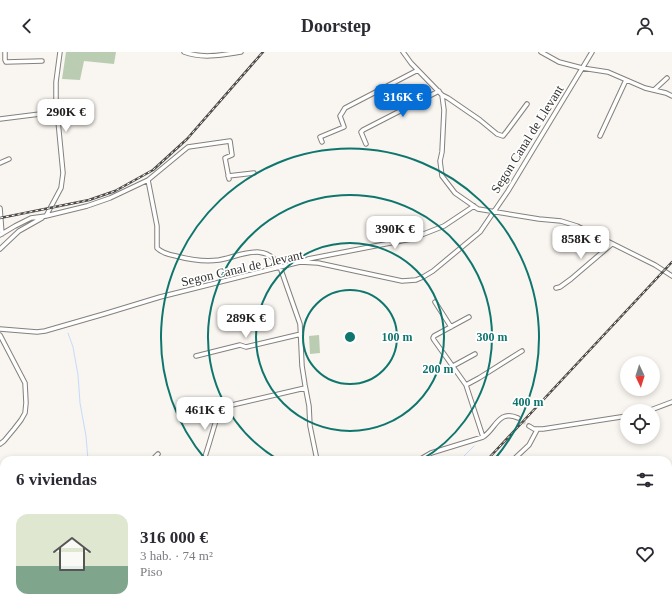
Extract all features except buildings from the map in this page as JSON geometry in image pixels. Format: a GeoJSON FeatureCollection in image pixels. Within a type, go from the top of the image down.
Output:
{"type":"FeatureCollection","features":[{"type":"Feature","properties":{"kind":"street"},"geometry":{"type":"LineString","coordinates":[[5,52],[6,62],[42,61]]}},
{"type":"Feature","properties":{"kind":"street"},"geometry":{"type":"LineString","coordinates":[[0,249],[19,232],[46,216],[62,188],[63,173],[56,112],[56,82],[60,52]]}},
{"type":"Feature","properties":{"kind":"street"},"geometry":{"type":"LineString","coordinates":[[184,52],[198,56],[242,52]]}},
{"type":"Feature","properties":{"kind":"street"},"geometry":{"type":"LineString","coordinates":[[403,52],[411,63],[442,95],[480,120],[496,134],[503,136],[527,104]]}},
{"type":"Feature","properties":{"kind":"street"},"geometry":{"type":"LineString","coordinates":[[541,52],[559,62],[582,68],[608,72],[645,88],[672,96]]}},
{"type":"Feature","properties":{"kind":"street","name":"Segon Canal de Llevant"},"geometry":{"type":"LineString","coordinates":[[0,329],[41,332],[160,297],[301,262],[318,263],[402,281],[416,280],[423,277],[433,271],[480,232],[508,191],[592,52]]}},
{"type":"Feature","properties":{"kind":"street"},"geometry":{"type":"LineString","coordinates":[[322,142],[320,136],[344,127],[340,116],[346,108],[418,70]]}},
{"type":"Feature","properties":{"kind":"street"},"geometry":{"type":"LineString","coordinates":[[654,90],[667,78]]}},
{"type":"Feature","properties":{"kind":"street"},"geometry":{"type":"LineString","coordinates":[[600,136],[626,80]]}},
{"type":"Feature","properties":{"kind":"street"},"geometry":{"type":"LineString","coordinates":[[366,144],[361,132],[363,130],[439,91]]}},
{"type":"Feature","properties":{"kind":"street"},"geometry":{"type":"LineString","coordinates":[[442,95],[444,110],[442,152],[440,161],[442,176],[455,193],[478,209],[561,221],[577,226],[655,265],[672,276]]}},
{"type":"Feature","properties":{"kind":"street"},"geometry":{"type":"LineString","coordinates":[[0,119],[56,112]]}},
{"type":"Feature","properties":{"kind":"street"},"geometry":{"type":"LineString","coordinates":[[0,208],[1,234],[31,218],[87,206],[110,198],[148,180],[188,148],[230,141],[232,155],[226,158],[228,177],[254,173]]}},
{"type":"Feature","properties":{"kind":"street"},"geometry":{"type":"LineString","coordinates":[[0,163],[9,159]]}},
{"type":"Feature","properties":{"kind":"street"},"geometry":{"type":"LineString","coordinates":[[148,180],[157,226],[157,248],[160,251],[173,256],[206,261],[220,260],[255,251],[269,255],[280,267],[298,317],[301,334],[302,366],[309,406],[310,426],[316,456]]}},
{"type":"Feature","properties":{"kind":"street"},"geometry":{"type":"LineString","coordinates":[[301,262],[308,259],[411,239],[444,226],[474,206]]}},
{"type":"Feature","properties":{"kind":"street"},"geometry":{"type":"LineString","coordinates":[[556,288],[560,287],[571,279],[612,244]]}},
{"type":"Feature","properties":{"kind":"street"},"geometry":{"type":"LineString","coordinates":[[434,302],[452,327]]}},
{"type":"Feature","properties":{"kind":"street"},"geometry":{"type":"LineString","coordinates":[[469,317],[434,336],[433,338],[466,385],[483,437]]}},
{"type":"Feature","properties":{"kind":"street"},"geometry":{"type":"LineString","coordinates":[[196,356],[240,345],[246,347],[301,334]]}},
{"type":"Feature","properties":{"kind":"street"},"geometry":{"type":"LineString","coordinates":[[0,335],[25,383],[26,403],[21,420],[0,444]]}},
{"type":"Feature","properties":{"kind":"street"},"geometry":{"type":"LineString","coordinates":[[466,385],[522,351]]}},
{"type":"Feature","properties":{"kind":"street"},"geometry":{"type":"LineString","coordinates":[[453,366],[475,354]]}},
{"type":"Feature","properties":{"kind":"street"},"geometry":{"type":"LineString","coordinates":[[232,405],[305,388]]}},
{"type":"Feature","properties":{"kind":"street"},"geometry":{"type":"LineString","coordinates":[[660,406],[672,402]]}},
{"type":"Feature","properties":{"kind":"street"},"geometry":{"type":"LineString","coordinates":[[206,456],[220,407]]}},
{"type":"Feature","properties":{"kind":"street"},"geometry":{"type":"LineString","coordinates":[[426,456],[487,435],[500,418],[512,415],[518,418]]}},
{"type":"Feature","properties":{"kind":"street"},"geometry":{"type":"LineString","coordinates":[[529,426],[537,430],[550,429],[620,417]]}},
{"type":"Feature","properties":{"kind":"street"},"geometry":{"type":"LineString","coordinates":[[517,456],[529,445],[537,430]]}},
{"type":"Feature","properties":{"kind":"green space"},"geometry":{"type":"Polygon","coordinates":[[[66,52],[116,52],[114,64],[84,61],[80,80],[62,79],[66,52]]]}},
{"type":"Feature","properties":{"kind":"green space"},"geometry":{"type":"Polygon","coordinates":[[[319,335],[320,353],[310,354],[309,336],[319,335]]]}},
{"type":"Feature","properties":{"kind":"waterway"},"geometry":{"type":"LineString","coordinates":[[68,333],[73,347],[78,375],[80,403],[86,436],[88,456]]}},
{"type":"Feature","properties":{"kind":"waterway"},"geometry":{"type":"LineString","coordinates":[[464,456],[474,446]]}},
{"type":"Feature","properties":{"kind":"tunnel"},"geometry":{"type":"LineString","coordinates":[[518,418],[529,426]]}},
{"type":"Feature","properties":{"kind":"railway"},"geometry":{"type":"LineString","coordinates":[[0,218],[89,200],[115,191],[153,170],[187,139],[263,52]]}},
{"type":"Feature","properties":{"kind":"railway"},"geometry":{"type":"LineString","coordinates":[[491,456],[672,262]]}}]}
